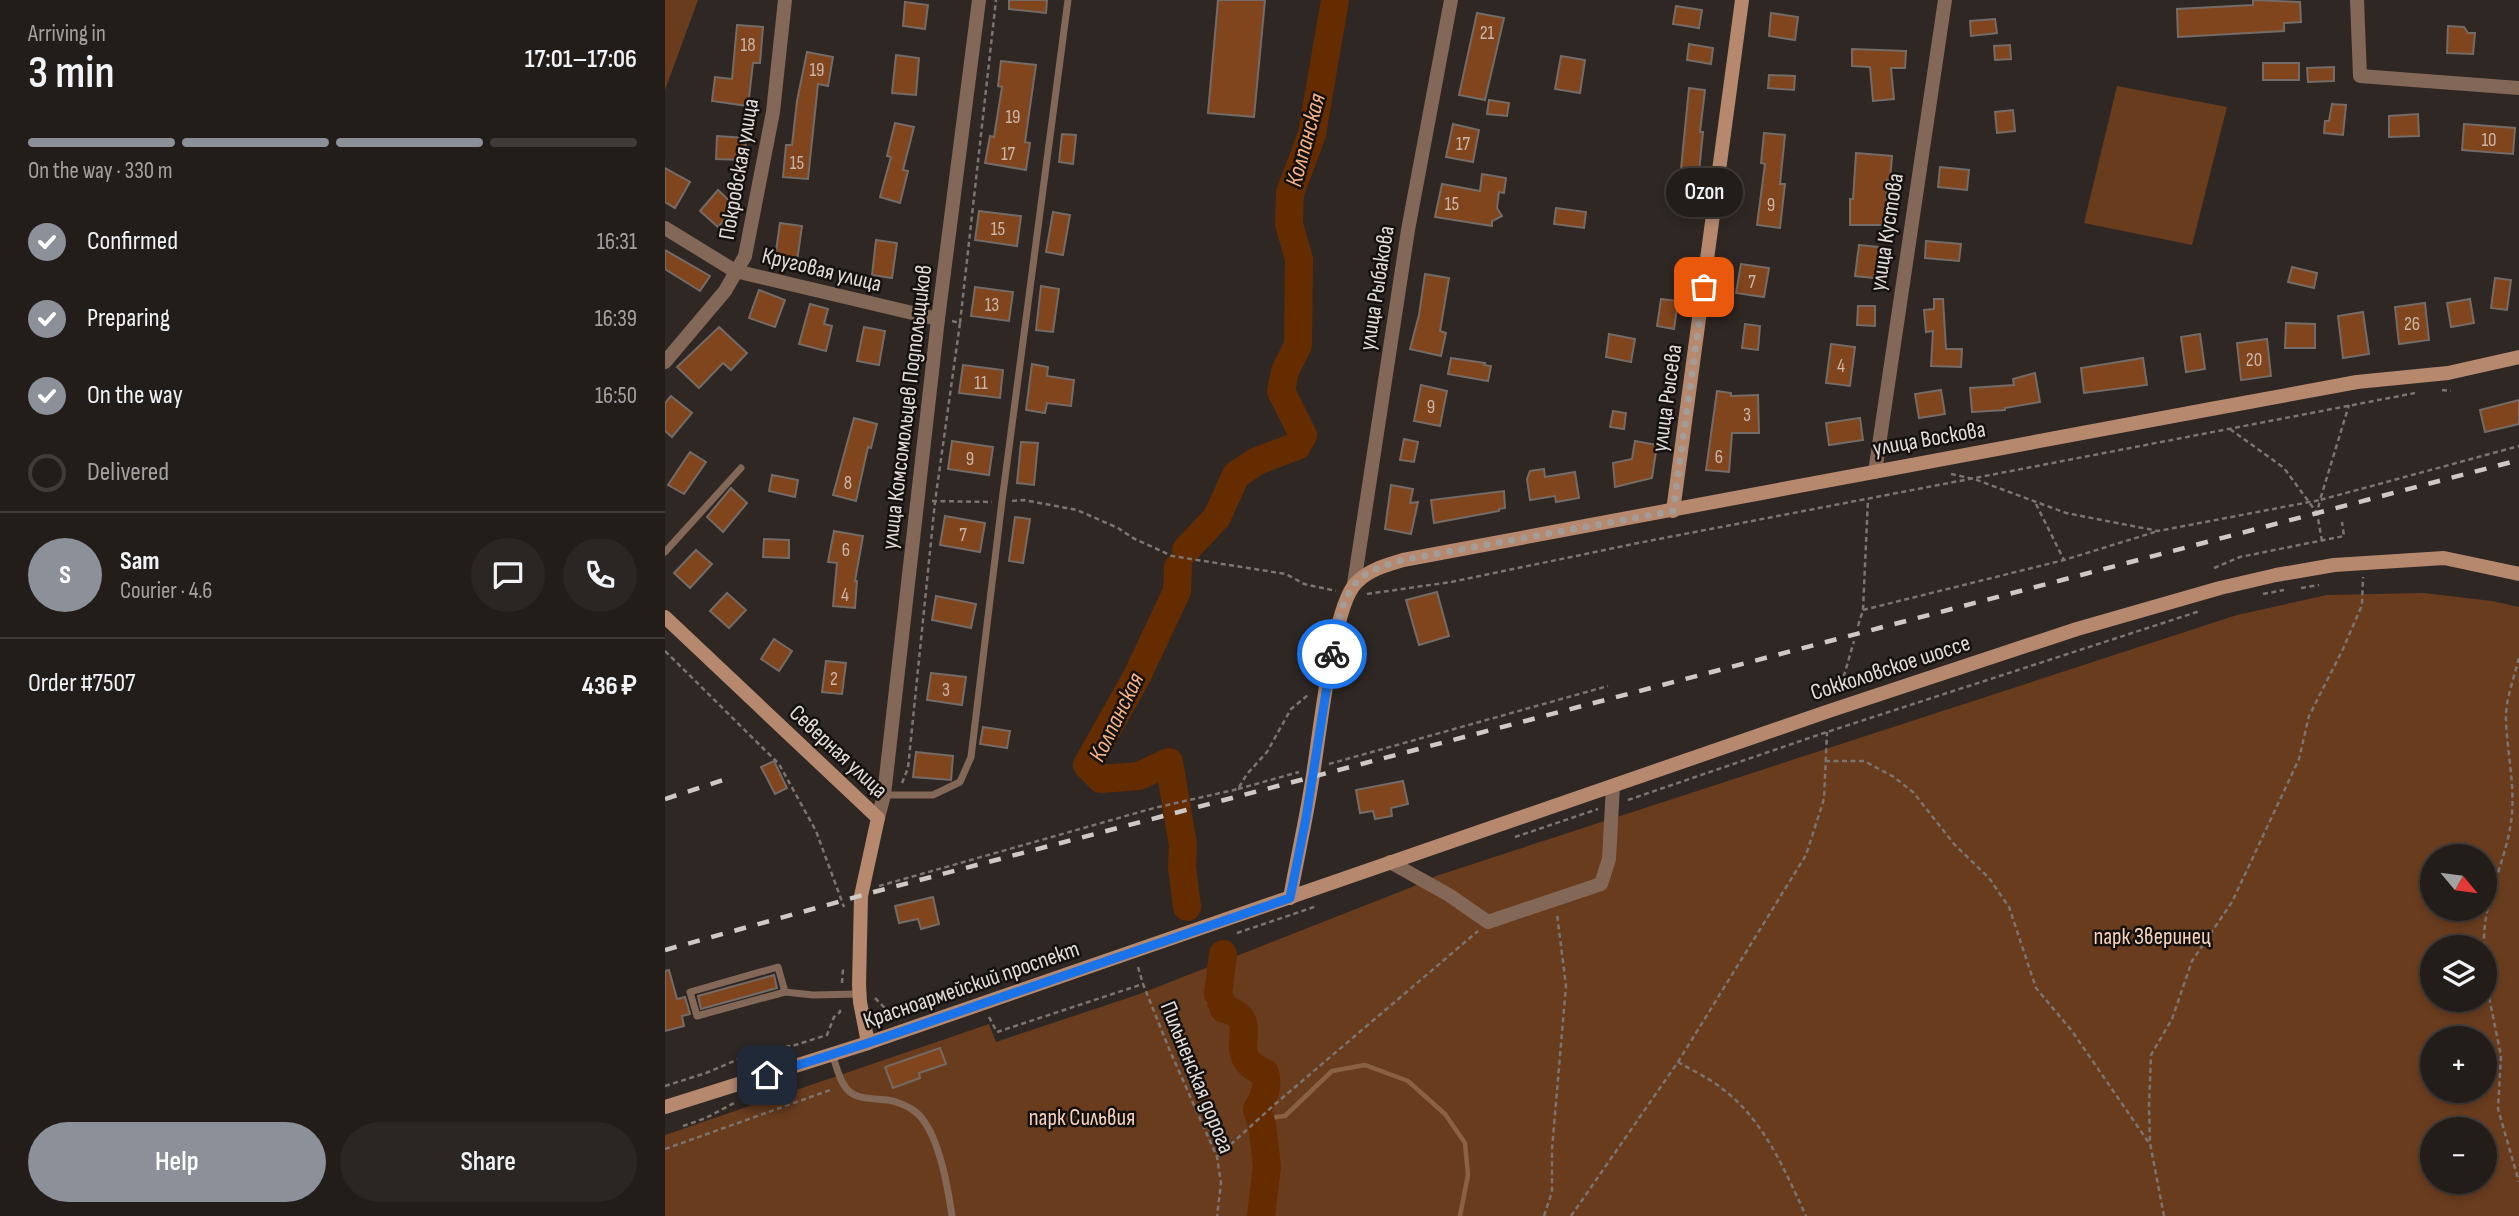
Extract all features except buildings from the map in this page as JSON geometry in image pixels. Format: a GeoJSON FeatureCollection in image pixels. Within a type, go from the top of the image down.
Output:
{"type":"FeatureCollection","features":[{"type":"Feature","properties":{"kind":"main road","name":"улица Рысева"},"geometry":{"type":"LineString","coordinates":[[1673,511],[1742,0]]}},
{"type":"Feature","properties":{"kind":"main road","name":"улица Воскова"},"geometry":{"type":"LineString","coordinates":[[1352,589],[1374,570],[1403,560],[2343,385],[2448,373],[2519,357]]}},
{"type":"Feature","properties":{"kind":"main road","name":"Сокколовское шоссе"},"geometry":{"type":"LineString","coordinates":[[1290,898],[1829,711],[2077,629],[2220,587],[2334,565],[2444,558],[2519,574]]}},
{"type":"Feature","properties":{"kind":"main road"},"geometry":{"type":"LineString","coordinates":[[1290,898],[1315,768],[1335,642],[1343,609],[1352,589]]}},
{"type":"Feature","properties":{"kind":"main road","name":"Северная улица"},"geometry":{"type":"LineString","coordinates":[[665,617],[878,818],[861,896],[868,1043]]}},
{"type":"Feature","properties":{"kind":"main road","name":"Красноармейский проспект"},"geometry":{"type":"LineString","coordinates":[[665,1107],[868,1043],[1290,898]]}},
{"type":"Feature","properties":{"kind":"street","name":"Покровская улица"},"geometry":{"type":"LineString","coordinates":[[665,362],[725,291],[745,256],[773,112],[785,0]]}},
{"type":"Feature","properties":{"kind":"street","name":"улица Комсомольцев Подпольщиков"},"geometry":{"type":"LineString","coordinates":[[878,818],[891,795],[918,499],[979,0]]}},
{"type":"Feature","properties":{"kind":"street","name":"улица Рыбакова"},"geometry":{"type":"LineString","coordinates":[[1352,589],[1408,230],[1451,0]]}},
{"type":"Feature","properties":{"kind":"street","name":"улица Кустова"},"geometry":{"type":"LineString","coordinates":[[1875,472],[1945,0]]}},
{"type":"Feature","properties":{"kind":"street"},"geometry":{"type":"LineString","coordinates":[[2357,0],[2360,76],[2519,88]]}},
{"type":"Feature","properties":{"kind":"street","name":"Круговая улица"},"geometry":{"type":"LineString","coordinates":[[665,228],[735,271],[938,319]]}},
{"type":"Feature","properties":{"kind":"street"},"geometry":{"type":"LineString","coordinates":[[1359,554],[1374,570]]}},
{"type":"Feature","properties":{"kind":"street"},"geometry":{"type":"LineString","coordinates":[[1390,862],[1449,895],[1488,922],[1554,901],[1601,884],[1609,859],[1613,786]]}},
{"type":"Feature","properties":{"kind":"lane"},"geometry":{"type":"LineString","coordinates":[[891,795],[933,795],[960,782],[971,757],[1068,0]]}},
{"type":"Feature","properties":{"kind":"lane"},"geometry":{"type":"LineString","coordinates":[[665,552],[741,468]]}},
{"type":"Feature","properties":{"kind":"lane"},"geometry":{"type":"LineString","coordinates":[[785,992],[778,967],[690,992],[697,1016],[785,992],[814,995],[866,993]]}},
{"type":"Feature","properties":{"kind":"lane"},"geometry":{"type":"LineString","coordinates":[[832,1054],[844,1086],[854,1095],[891,1100],[914,1111],[926,1122],[946,1174],[952,1216]]}},
{"type":"Feature","properties":{"kind":"path"},"geometry":{"type":"LineString","coordinates":[[891,795],[908,768],[935,502],[960,323],[996,0]]}},
{"type":"Feature","properties":{"kind":"path"},"geometry":{"type":"LineString","coordinates":[[938,319],[960,323]]}},
{"type":"Feature","properties":{"kind":"path"},"geometry":{"type":"LineString","coordinates":[[2437,388],[2451,391]]}},
{"type":"Feature","properties":{"kind":"path"},"geometry":{"type":"LineString","coordinates":[[918,499],[981,503],[1024,500],[1077,510],[1172,556],[1286,574],[1304,584],[1352,589],[1372,595],[1451,582],[1638,542],[2424,391]]}},
{"type":"Feature","properties":{"kind":"path"},"geometry":{"type":"LineString","coordinates":[[2317,513],[2349,405]]}},
{"type":"Feature","properties":{"kind":"path"},"geometry":{"type":"LineString","coordinates":[[2230,429],[2284,468],[2317,513],[2322,541]]}},
{"type":"Feature","properties":{"kind":"path"},"geometry":{"type":"LineString","coordinates":[[1863,610],[2064,560],[2158,531],[2320,500],[2519,446]]}},
{"type":"Feature","properties":{"kind":"path"},"geometry":{"type":"LineString","coordinates":[[1947,473],[1974,479],[2066,513],[2158,531]]}},
{"type":"Feature","properties":{"kind":"path"},"geometry":{"type":"LineString","coordinates":[[1858,626],[1863,610],[1868,499]]}},
{"type":"Feature","properties":{"kind":"path"},"geometry":{"type":"LineString","coordinates":[[2035,502],[2064,560]]}},
{"type":"Feature","properties":{"kind":"path"},"geometry":{"type":"LineString","coordinates":[[2214,568],[2240,557],[2344,536],[2341,522]]}},
{"type":"Feature","properties":{"kind":"path"},"geometry":{"type":"LineString","coordinates":[[2164,1216],[2150,1143],[2148,1106],[2151,1055],[2172,1019],[2192,961],[2232,902],[2299,759],[2309,716],[2362,605],[2364,564]]}},
{"type":"Feature","properties":{"kind":"path"},"geometry":{"type":"LineString","coordinates":[[2294,589],[2319,585]]}},
{"type":"Feature","properties":{"kind":"path"},"geometry":{"type":"LineString","coordinates":[[2261,595],[2286,590]]}},
{"type":"Feature","properties":{"kind":"path"},"geometry":{"type":"LineString","coordinates":[[1510,839],[2208,608]]}},
{"type":"Feature","properties":{"kind":"path"},"geometry":{"type":"LineString","coordinates":[[1571,1216],[1678,1062],[1806,855],[1824,799],[1829,711],[1838,696],[1854,641]]}},
{"type":"Feature","properties":{"kind":"path"},"geometry":{"type":"LineString","coordinates":[[665,651],[779,764],[816,831],[846,910]]}},
{"type":"Feature","properties":{"kind":"path"},"geometry":{"type":"LineString","coordinates":[[2483,935],[2490,893],[2505,855],[2511,819],[2513,779],[2505,717],[2519,657]]}},
{"type":"Feature","properties":{"kind":"path"},"geometry":{"type":"LineString","coordinates":[[876,887],[1608,686]]}},
{"type":"Feature","properties":{"kind":"path"},"geometry":{"type":"LineString","coordinates":[[1238,789],[1267,752],[1291,709],[1313,692]]}},
{"type":"Feature","properties":{"kind":"path"},"geometry":{"type":"LineString","coordinates":[[1825,761],[1864,761],[1894,776],[1913,792],[1954,844],[1989,878],[2009,907],[2036,988],[2072,1031],[2150,1143]]}},
{"type":"Feature","properties":{"kind":"path"},"geometry":{"type":"LineString","coordinates":[[1544,1216],[1552,1192],[1552,1149],[1566,986],[1554,901]]}},
{"type":"Feature","properties":{"kind":"path"},"geometry":{"type":"LineString","coordinates":[[1230,935],[1321,904]]}},
{"type":"Feature","properties":{"kind":"path"},"geometry":{"type":"LineString","coordinates":[[1217,1157],[1488,922]]}},
{"type":"Feature","properties":{"kind":"path"},"geometry":{"type":"LineString","coordinates":[[665,1086],[706,1073],[767,1047],[792,1046],[827,1035],[834,1017],[839,1012],[843,965]]}},
{"type":"Feature","properties":{"kind":"path","name":"Пильненская дорога"},"geometry":{"type":"LineString","coordinates":[[1138,967],[1217,1157],[1221,1183],[1217,1216]]}},
{"type":"Feature","properties":{"kind":"path"},"geometry":{"type":"LineString","coordinates":[[997,1032],[1143,984]]}},
{"type":"Feature","properties":{"kind":"path"},"geometry":{"type":"LineString","coordinates":[[866,993],[885,1008],[913,1013]]}},
{"type":"Feature","properties":{"kind":"path"},"geometry":{"type":"LineString","coordinates":[[2492,1012],[2501,1056],[2498,1110],[2519,1182]]}},
{"type":"Feature","properties":{"kind":"path"},"geometry":{"type":"LineString","coordinates":[[1678,1062],[1725,1091],[1746,1112],[1775,1150],[1806,1216]]}},
{"type":"Feature","properties":{"kind":"path"},"geometry":{"type":"LineString","coordinates":[[665,1149],[844,1086]]}},
{"type":"Feature","properties":{"kind":"path"},"geometry":{"type":"LineString","coordinates":[[683,1126],[744,1099]]}},
{"type":"Feature","properties":{"kind":"green space"},"geometry":{"type":"Polygon","coordinates":[[[665,0],[698,0],[665,90],[665,0]]]}},
{"type":"Feature","properties":{"kind":"green space"},"geometry":{"type":"Polygon","coordinates":[[[2117,86],[2227,107],[2192,245],[2084,223],[2117,86]]]}},
{"type":"Feature","properties":{"kind":"green space","name":"парк Зверинец"},"geometry":{"type":"Polygon","coordinates":[[[2424,593],[2519,607],[2519,1216],[665,1216],[665,1135],[989,1024],[996,1042],[1137,995],[1436,876],[2237,615],[2327,595],[2424,593]]]}},
{"type":"Feature","properties":{"kind":"waterway","name":"Колпанская"},"geometry":{"type":"LineString","coordinates":[[1186,550],[1217,517],[1236,475],[1257,461],[1297,446],[1303,435],[1281,391],[1285,371],[1298,345],[1299,259],[1289,224],[1290,193],[1312,134],[1335,0]]}},
{"type":"Feature","properties":{"kind":"waterway","name":"Колпанская"},"geometry":{"type":"LineString","coordinates":[[1178,567],[1177,591],[1137,676],[1087,765],[1101,779],[1139,776],[1169,762],[1183,845],[1182,867],[1187,907]]}},
{"type":"Feature","properties":{"kind":"waterway","name":"Колпанская"},"geometry":{"type":"LineString","coordinates":[[1223,954],[1218,994],[1224,1009],[1236,1014],[1242,1021],[1245,1057],[1265,1073],[1266,1078],[1265,1092],[1257,1109],[1262,1125],[1267,1166],[1261,1216]]}},
{"type":"Feature","properties":{"kind":"waterway"},"geometry":{"type":"LineString","coordinates":[[1220,980],[1212,989],[1208,1002],[1214,1009],[1224,1009]]}},
{"type":"Feature","properties":{"kind":"waterway"},"geometry":{"type":"LineString","coordinates":[[1262,1125],[1276,1117],[1285,1116],[1332,1071],[1365,1065],[1408,1081],[1445,1114],[1465,1143],[1468,1175],[1460,1216]]}},
{"type":"Feature","properties":{"kind":"railway"},"geometry":{"type":"LineString","coordinates":[[665,950],[874,892],[2519,460]]}},
{"type":"Feature","properties":{"kind":"railway"},"geometry":{"type":"LineString","coordinates":[[665,799],[726,779]]}},
{"type":"Feature","properties":{"kind":"way so far"},"geometry":{"type":"LineString","coordinates":[[1332,654],[1343,609],[1354,584],[1374,570],[1403,560],[1673,511],[1704,287]]}},
{"type":"Feature","properties":{"kind":"place","name":"Ozon"},"geometry":{"type":"Point","coordinates":[1704,287]}},
{"type":"Feature","properties":{"kind":"route"},"geometry":{"type":"LineString","coordinates":[[767,1075],[1290,898],[1306,818],[1332,654]]}},
{"type":"Feature","properties":{"kind":"park label","name":"парк Сильвия"},"geometry":{"type":"Point","coordinates":[1082,1117]}}]}
